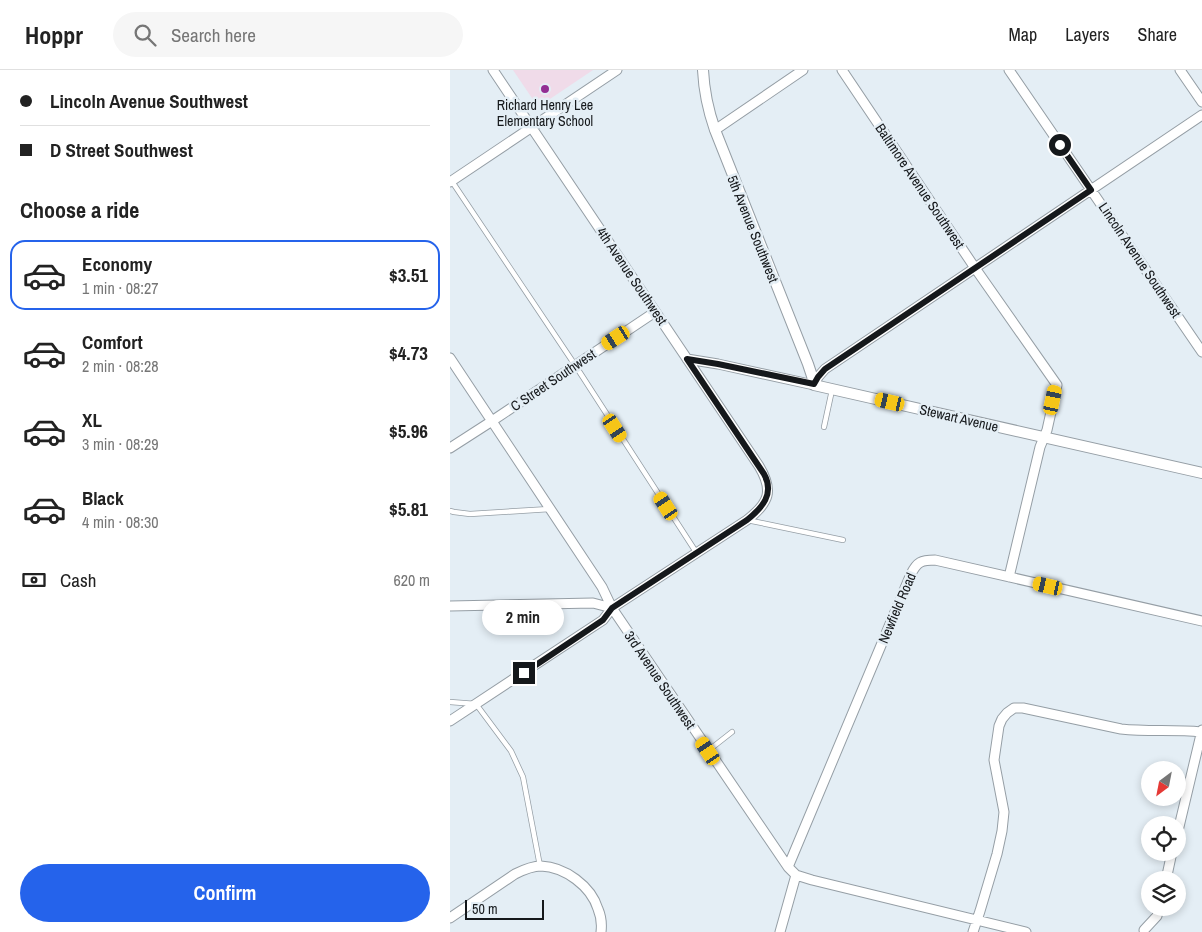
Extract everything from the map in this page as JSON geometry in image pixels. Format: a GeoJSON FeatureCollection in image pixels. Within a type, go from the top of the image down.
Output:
{"type":"FeatureCollection","features":[{"type":"Feature","properties":{"kind":"street","name":"4th Avenue Southwest"},"geometry":{"type":"LineString","coordinates":[[493,70],[767,479],[768,489],[765,502],[747,520]]}},
{"type":"Feature","properties":{"kind":"street"},"geometry":{"type":"LineString","coordinates":[[451,181],[617,70]]}},
{"type":"Feature","properties":{"kind":"street","name":"5th Avenue Southwest"},"geometry":{"type":"LineString","coordinates":[[703,70],[704,91],[715,130],[808,364],[814,384]]}},
{"type":"Feature","properties":{"kind":"street"},"geometry":{"type":"LineString","coordinates":[[715,130],[803,70]]}},
{"type":"Feature","properties":{"kind":"street","name":"Baltimore Avenue Southwest"},"geometry":{"type":"LineString","coordinates":[[842,70],[1056,385],[1047,430],[1040,447],[1010,577]]}},
{"type":"Feature","properties":{"kind":"street","name":"Lincoln Avenue Southwest"},"geometry":{"type":"LineString","coordinates":[[1009,70],[1202,352]]}},
{"type":"Feature","properties":{"kind":"street"},"geometry":{"type":"LineString","coordinates":[[1180,70],[1202,102]]}},
{"type":"Feature","properties":{"kind":"street"},"geometry":{"type":"LineString","coordinates":[[814,384],[825,369],[1202,115]]}},
{"type":"Feature","properties":{"kind":"street","name":"C Street Southwest"},"geometry":{"type":"LineString","coordinates":[[450,448],[655,312]]}},
{"type":"Feature","properties":{"kind":"street","name":"3rd Avenue Southwest"},"geometry":{"type":"LineString","coordinates":[[450,358],[602,587],[612,608],[788,867],[796,874],[812,880],[1026,932]]}},
{"type":"Feature","properties":{"kind":"street","name":"Stewart Avenue"},"geometry":{"type":"LineString","coordinates":[[687,359],[814,384],[1202,473]]}},
{"type":"Feature","properties":{"kind":"street"},"geometry":{"type":"LineString","coordinates":[[450,721],[603,620],[612,608],[747,520]]}},
{"type":"Feature","properties":{"kind":"street","name":"Newfield Road"},"geometry":{"type":"LineString","coordinates":[[788,867],[907,583],[915,567],[920,562],[935,560],[1202,621]]}},
{"type":"Feature","properties":{"kind":"street"},"geometry":{"type":"LineString","coordinates":[[450,606],[593,603],[612,608]]}},
{"type":"Feature","properties":{"kind":"street"},"geometry":{"type":"LineString","coordinates":[[973,932],[997,854],[1002,831],[1004,812],[994,760],[999,726],[1002,719],[1014,708],[1023,708],[1136,731],[1202,731],[1182,816]]}},
{"type":"Feature","properties":{"kind":"street"},"geometry":{"type":"LineString","coordinates":[[450,918],[515,874],[540,866],[556,868],[569,874],[591,894],[602,922],[601,932]]}},
{"type":"Feature","properties":{"kind":"street"},"geometry":{"type":"LineString","coordinates":[[780,932],[796,874]]}},
{"type":"Feature","properties":{"kind":"street"},"geometry":{"type":"LineString","coordinates":[[1144,930],[1157,916]]}},
{"type":"Feature","properties":{"kind":"lane"},"geometry":{"type":"LineString","coordinates":[[451,181],[696,552]]}},
{"type":"Feature","properties":{"kind":"lane"},"geometry":{"type":"LineString","coordinates":[[824,427],[832,389]]}},
{"type":"Feature","properties":{"kind":"lane"},"geometry":{"type":"LineString","coordinates":[[450,511],[470,514],[550,509]]}},
{"type":"Feature","properties":{"kind":"lane"},"geometry":{"type":"LineString","coordinates":[[747,520],[843,540]]}},
{"type":"Feature","properties":{"kind":"lane"},"geometry":{"type":"LineString","coordinates":[[450,702],[476,704],[511,751],[523,777],[540,866]]}},
{"type":"Feature","properties":{"kind":"lane"},"geometry":{"type":"LineString","coordinates":[[708,751],[732,732]]}},
{"type":"Feature","properties":{"kind":"shaded area","name":"Richard Henry Lee Elementary School"},"geometry":{"type":"Polygon","coordinates":[[[513,70],[593,70],[538,107],[513,70]]]}},
{"type":"Feature","properties":{"kind":"place","name":"Richard Henry Lee Elementary School"},"geometry":{"type":"Point","coordinates":[545,89]}},
{"type":"Feature","properties":{"kind":"route"},"geometry":{"type":"LineString","coordinates":[[524,673],[603,620],[612,608],[747,520],[765,502],[768,489],[767,479],[687,359],[705,361],[814,384],[825,369],[1091,190],[1060,145]]}}]}
